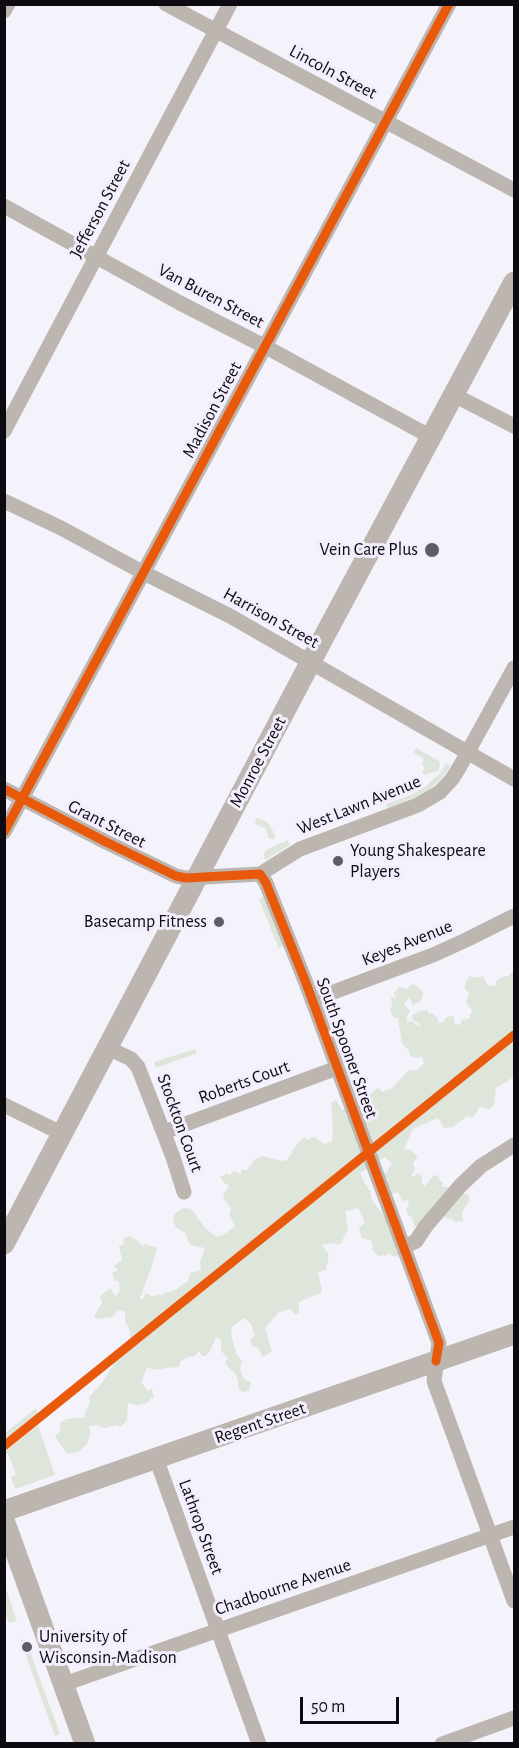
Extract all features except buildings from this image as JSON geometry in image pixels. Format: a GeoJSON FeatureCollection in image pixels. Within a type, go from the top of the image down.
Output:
{"type":"FeatureCollection","features":[{"type":"Feature","properties":{"kind":"main road","name":"Monroe Street"},"geometry":{"type":"LineString","coordinates":[[4,1244],[514,282]]}},
{"type":"Feature","properties":{"kind":"main road","name":"Regent Street"},"geometry":{"type":"LineString","coordinates":[[4,1511],[514,1334]]}},
{"type":"Feature","properties":{"kind":"main road"},"geometry":{"type":"LineString","coordinates":[[4,1520],[85,1743]]}},
{"type":"Feature","properties":{"kind":"street"},"geometry":{"type":"LineString","coordinates":[[4,11],[8,4]]}},
{"type":"Feature","properties":{"kind":"street","name":"Lincoln Street"},"geometry":{"type":"LineString","coordinates":[[166,4],[514,190]]}},
{"type":"Feature","properties":{"kind":"street","name":"Jefferson Street"},"geometry":{"type":"LineString","coordinates":[[4,431],[230,4]]}},
{"type":"Feature","properties":{"kind":"street","name":"Madison Street"},"geometry":{"type":"LineString","coordinates":[[4,832],[449,4]]}},
{"type":"Feature","properties":{"kind":"street","name":"Van Buren Street"},"geometry":{"type":"LineString","coordinates":[[4,206],[431,437]]}},
{"type":"Feature","properties":{"kind":"street"},"geometry":{"type":"LineString","coordinates":[[454,395],[514,426]]}},
{"type":"Feature","properties":{"kind":"street","name":"Harrison Street"},"geometry":{"type":"LineString","coordinates":[[4,501],[230,616],[514,778]]}},
{"type":"Feature","properties":{"kind":"street","name":"West Lawn Avenue"},"geometry":{"type":"LineString","coordinates":[[260,874],[300,849],[432,798],[452,779],[514,668]]}},
{"type":"Feature","properties":{"kind":"street","name":"Grant Street"},"geometry":{"type":"LineString","coordinates":[[4,789],[106,843],[176,876],[198,877]]}},
{"type":"Feature","properties":{"kind":"street"},"geometry":{"type":"LineString","coordinates":[[198,877],[260,874]]}},
{"type":"Feature","properties":{"kind":"street","name":"South Spooner Street"},"geometry":{"type":"LineString","coordinates":[[260,874],[269,887],[439,1342],[435,1381],[514,1601]]}},
{"type":"Feature","properties":{"kind":"street","name":"Keyes Avenue"},"geometry":{"type":"LineString","coordinates":[[312,1000],[433,955],[514,915]]}},
{"type":"Feature","properties":{"kind":"street","name":"Stockton Court"},"geometry":{"type":"LineString","coordinates":[[108,1048],[131,1059],[136,1064],[164,1132],[183,1192]]}},
{"type":"Feature","properties":{"kind":"street","name":"Roberts Court"},"geometry":{"type":"LineString","coordinates":[[164,1132],[337,1068]]}},
{"type":"Feature","properties":{"kind":"street"},"geometry":{"type":"LineString","coordinates":[[4,1105],[63,1134]]}},
{"type":"Feature","properties":{"kind":"street"},"geometry":{"type":"LineString","coordinates":[[404,1247],[416,1241],[460,1186],[481,1166],[514,1145]]}},
{"type":"Feature","properties":{"kind":"street","name":"Lathrop Street"},"geometry":{"type":"LineString","coordinates":[[156,1458],[259,1743]]}},
{"type":"Feature","properties":{"kind":"street","name":"Chadbourne Avenue"},"geometry":{"type":"LineString","coordinates":[[64,1684],[514,1527]]}},
{"type":"Feature","properties":{"kind":"street"},"geometry":{"type":"LineString","coordinates":[[442,1743],[514,1718]]}},
{"type":"Feature","properties":{"kind":"shaded area"},"geometry":{"type":"Polygon","coordinates":[[[416,748],[439,761],[440,766],[437,772],[426,775],[422,773],[425,767],[422,764],[424,759],[413,752],[416,748]]]}},
{"type":"Feature","properties":{"kind":"shaded area"},"geometry":{"type":"Polygon","coordinates":[[[446,763],[450,765],[448,770],[427,792],[388,809],[386,804],[411,795],[426,786],[441,772],[446,763]]]}},
{"type":"Feature","properties":{"kind":"shaded area"},"geometry":{"type":"Polygon","coordinates":[[[256,818],[269,824],[275,839],[269,839],[265,828],[255,824],[256,818]]]}},
{"type":"Feature","properties":{"kind":"shaded area"},"geometry":{"type":"Polygon","coordinates":[[[288,840],[290,845],[265,860],[264,853],[268,849],[288,840]]]}},
{"type":"Feature","properties":{"kind":"shaded area"},"geometry":{"type":"Polygon","coordinates":[[[263,896],[284,944],[279,949],[259,899],[263,896]]]}},
{"type":"Feature","properties":{"kind":"shaded area"},"geometry":{"type":"Polygon","coordinates":[[[513,971],[514,1077],[496,1088],[494,1105],[489,1109],[480,1106],[473,1118],[468,1116],[452,1127],[444,1128],[438,1118],[413,1129],[404,1149],[411,1150],[418,1157],[413,1163],[415,1170],[411,1175],[413,1177],[418,1173],[422,1176],[422,1184],[425,1186],[433,1176],[438,1175],[443,1183],[442,1187],[469,1195],[470,1200],[462,1212],[463,1221],[455,1222],[443,1215],[420,1226],[414,1226],[406,1210],[408,1200],[402,1201],[398,1192],[391,1195],[385,1184],[389,1180],[384,1176],[392,1164],[385,1157],[360,1173],[371,1193],[371,1199],[383,1214],[388,1214],[403,1257],[392,1256],[390,1253],[378,1256],[372,1249],[373,1245],[370,1240],[362,1238],[359,1229],[365,1222],[358,1208],[345,1211],[348,1229],[341,1243],[322,1245],[329,1255],[326,1270],[318,1272],[322,1292],[299,1302],[299,1314],[294,1314],[291,1309],[279,1312],[265,1328],[272,1351],[263,1357],[258,1348],[252,1346],[250,1341],[255,1335],[251,1324],[244,1318],[232,1327],[231,1335],[237,1355],[242,1361],[240,1369],[244,1379],[251,1382],[249,1391],[243,1392],[238,1388],[235,1373],[227,1366],[225,1362],[228,1358],[221,1351],[221,1340],[216,1337],[209,1353],[205,1356],[202,1356],[199,1351],[195,1356],[181,1361],[179,1367],[161,1370],[147,1368],[141,1382],[148,1391],[152,1388],[154,1398],[139,1405],[128,1403],[127,1420],[121,1427],[117,1425],[104,1428],[97,1425],[89,1426],[90,1434],[87,1444],[77,1453],[66,1453],[55,1436],[61,1430],[59,1424],[66,1419],[86,1417],[85,1412],[90,1403],[89,1397],[102,1383],[130,1338],[125,1312],[118,1310],[112,1317],[98,1319],[94,1316],[102,1303],[100,1296],[110,1288],[116,1297],[120,1290],[119,1282],[114,1280],[112,1273],[118,1270],[114,1266],[122,1260],[119,1246],[124,1244],[123,1239],[130,1236],[142,1246],[146,1244],[157,1248],[140,1298],[142,1300],[146,1293],[153,1297],[175,1290],[188,1281],[191,1271],[195,1273],[197,1270],[201,1271],[200,1262],[205,1248],[190,1245],[185,1233],[176,1227],[173,1221],[174,1214],[183,1208],[191,1209],[206,1229],[217,1237],[226,1233],[235,1226],[229,1215],[231,1208],[223,1195],[229,1186],[220,1176],[224,1176],[226,1172],[228,1175],[231,1174],[234,1171],[240,1174],[242,1170],[247,1170],[255,1159],[262,1156],[287,1160],[304,1137],[307,1140],[314,1137],[324,1144],[332,1141],[331,1103],[336,1100],[342,1110],[365,1099],[376,1089],[379,1088],[382,1092],[392,1088],[409,1070],[416,1071],[424,1063],[422,1057],[414,1058],[410,1055],[402,1043],[398,1019],[392,1016],[391,996],[396,1000],[394,993],[399,987],[407,989],[412,984],[420,988],[423,994],[418,1003],[413,1005],[409,997],[404,1004],[410,1011],[407,1022],[412,1021],[421,1025],[413,1020],[412,1015],[427,1010],[429,1014],[432,1013],[437,1017],[439,1023],[453,1016],[455,1024],[460,1025],[462,1020],[470,1018],[470,1013],[473,1012],[466,1002],[469,993],[465,989],[466,981],[470,976],[477,978],[483,976],[488,986],[496,985],[496,981],[513,971]]]}},
{"type":"Feature","properties":{"kind":"shaded area"},"geometry":{"type":"Polygon","coordinates":[[[195,1049],[197,1053],[156,1068],[154,1062],[195,1049]]]}},
{"type":"Feature","properties":{"kind":"shaded area"},"geometry":{"type":"Polygon","coordinates":[[[36,1408],[38,1414],[5,1440],[5,1433],[36,1408]]]}},
{"type":"Feature","properties":{"kind":"shaded area"},"geometry":{"type":"Polygon","coordinates":[[[38,1425],[55,1475],[15,1489],[11,1477],[16,1474],[8,1453],[5,1454],[5,1452],[38,1425]]]}},
{"type":"Feature","properties":{"kind":"shaded area"},"geometry":{"type":"Polygon","coordinates":[[[5,1586],[17,1621],[10,1623],[5,1612],[5,1586]]]}},
{"type":"Feature","properties":{"kind":"shaded area"},"geometry":{"type":"Polygon","coordinates":[[[20,1639],[28,1646],[60,1734],[55,1736],[20,1639]]]}},
{"type":"Feature","properties":{"kind":"cycle path"},"geometry":{"type":"LineString","coordinates":[[4,832],[449,4]]}},
{"type":"Feature","properties":{"kind":"cycle path"},"geometry":{"type":"LineString","coordinates":[[4,789],[176,876],[186,878],[260,874],[266,883],[306,983],[439,1343],[436,1361]]}},
{"type":"Feature","properties":{"kind":"cycle path"},"geometry":{"type":"LineString","coordinates":[[4,1446],[514,1035]]}},
{"type":"Feature","properties":{"kind":"place","name":"Vein Care Plus"},"geometry":{"type":"Point","coordinates":[432,550]}},
{"type":"Feature","properties":{"kind":"place","name":"Young Shakespeare Players"},"geometry":{"type":"Point","coordinates":[338,861]}},
{"type":"Feature","properties":{"kind":"place","name":"Basecamp Fitness"},"geometry":{"type":"Point","coordinates":[219,922]}},
{"type":"Feature","properties":{"kind":"place","name":"University of Wisconsin-Madison"},"geometry":{"type":"Point","coordinates":[27,1647]}}]}
